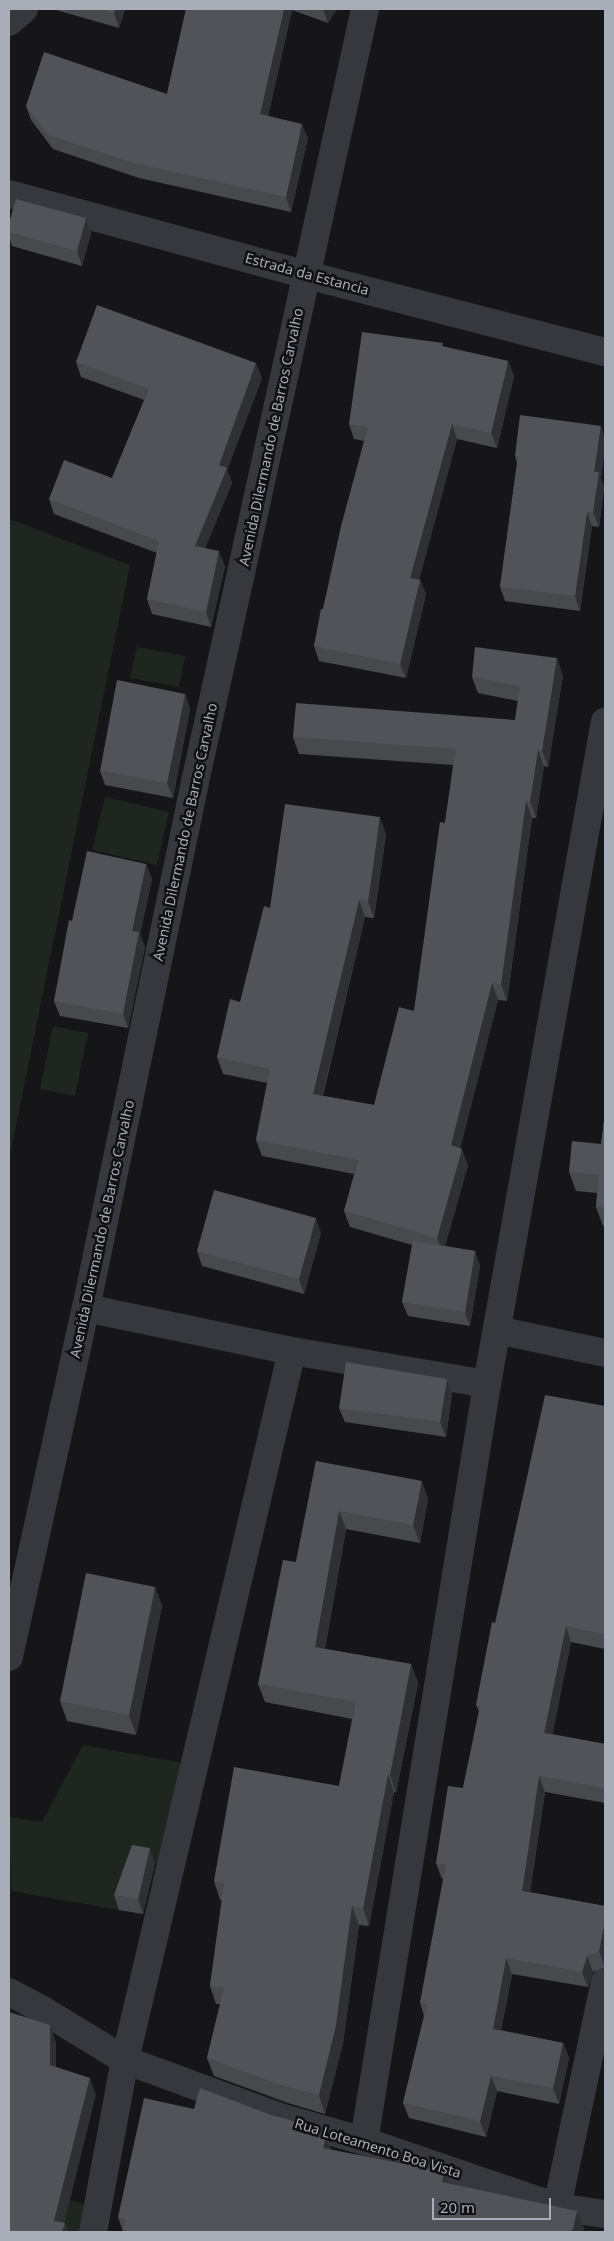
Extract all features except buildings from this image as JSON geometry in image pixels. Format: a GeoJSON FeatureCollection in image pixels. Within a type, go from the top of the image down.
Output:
{"type":"FeatureCollection","features":[{"type":"Feature","properties":{"kind":"street"},"geometry":{"type":"LineString","coordinates":[[9,22],[24,9]]}},
{"type":"Feature","properties":{"kind":"street","name":"Avenida Dilermando de Barros Carvalho"},"geometry":{"type":"LineString","coordinates":[[9,1657],[86,1308],[193,792],[365,9]]}},
{"type":"Feature","properties":{"kind":"street","name":"Estrada da Estancia"},"geometry":{"type":"LineString","coordinates":[[9,194],[307,275],[605,352]]}},
{"type":"Feature","properties":{"kind":"street"},"geometry":{"type":"LineString","coordinates":[[364,2141],[487,1384],[605,721]]}},
{"type":"Feature","properties":{"kind":"street"},"geometry":{"type":"LineString","coordinates":[[86,1308],[292,1351],[487,1384]]}},
{"type":"Feature","properties":{"kind":"street"},"geometry":{"type":"LineString","coordinates":[[497,1330],[605,1353]]}},
{"type":"Feature","properties":{"kind":"street"},"geometry":{"type":"LineString","coordinates":[[93,2232],[125,2060],[292,1351]]}},
{"type":"Feature","properties":{"kind":"street"},"geometry":{"type":"LineString","coordinates":[[557,2207],[605,1982]]}},
{"type":"Feature","properties":{"kind":"street","name":"Rua Loteamento Boa Vista"},"geometry":{"type":"LineString","coordinates":[[9,1992],[41,2009],[125,2060],[282,2118],[364,2141],[557,2207],[605,2214]]}},
{"type":"Feature","properties":{"kind":"shaded area"},"geometry":{"type":"Polygon","coordinates":[[[9,519],[130,565],[9,1160],[9,519]]]}},
{"type":"Feature","properties":{"kind":"shaded area"},"geometry":{"type":"Polygon","coordinates":[[[137,647],[185,656],[179,687],[130,678],[137,647]]]}},
{"type":"Feature","properties":{"kind":"shaded area"},"geometry":{"type":"Polygon","coordinates":[[[105,797],[169,812],[157,865],[92,850],[105,797]]]}},
{"type":"Feature","properties":{"kind":"shaded area"},"geometry":{"type":"Polygon","coordinates":[[[53,1026],[88,1033],[75,1096],[40,1089],[53,1026]]]}},
{"type":"Feature","properties":{"kind":"shaded area"},"geometry":{"type":"Polygon","coordinates":[[[83,1745],[190,1764],[168,1865],[137,1860],[119,1910],[11,1891],[9,1817],[42,1822],[83,1745]]]}},
{"type":"Feature","properties":{"kind":"shaded area"},"geometry":{"type":"Polygon","coordinates":[[[42,2194],[95,2206],[89,2232],[60,2232],[42,2194]]]}}]}
